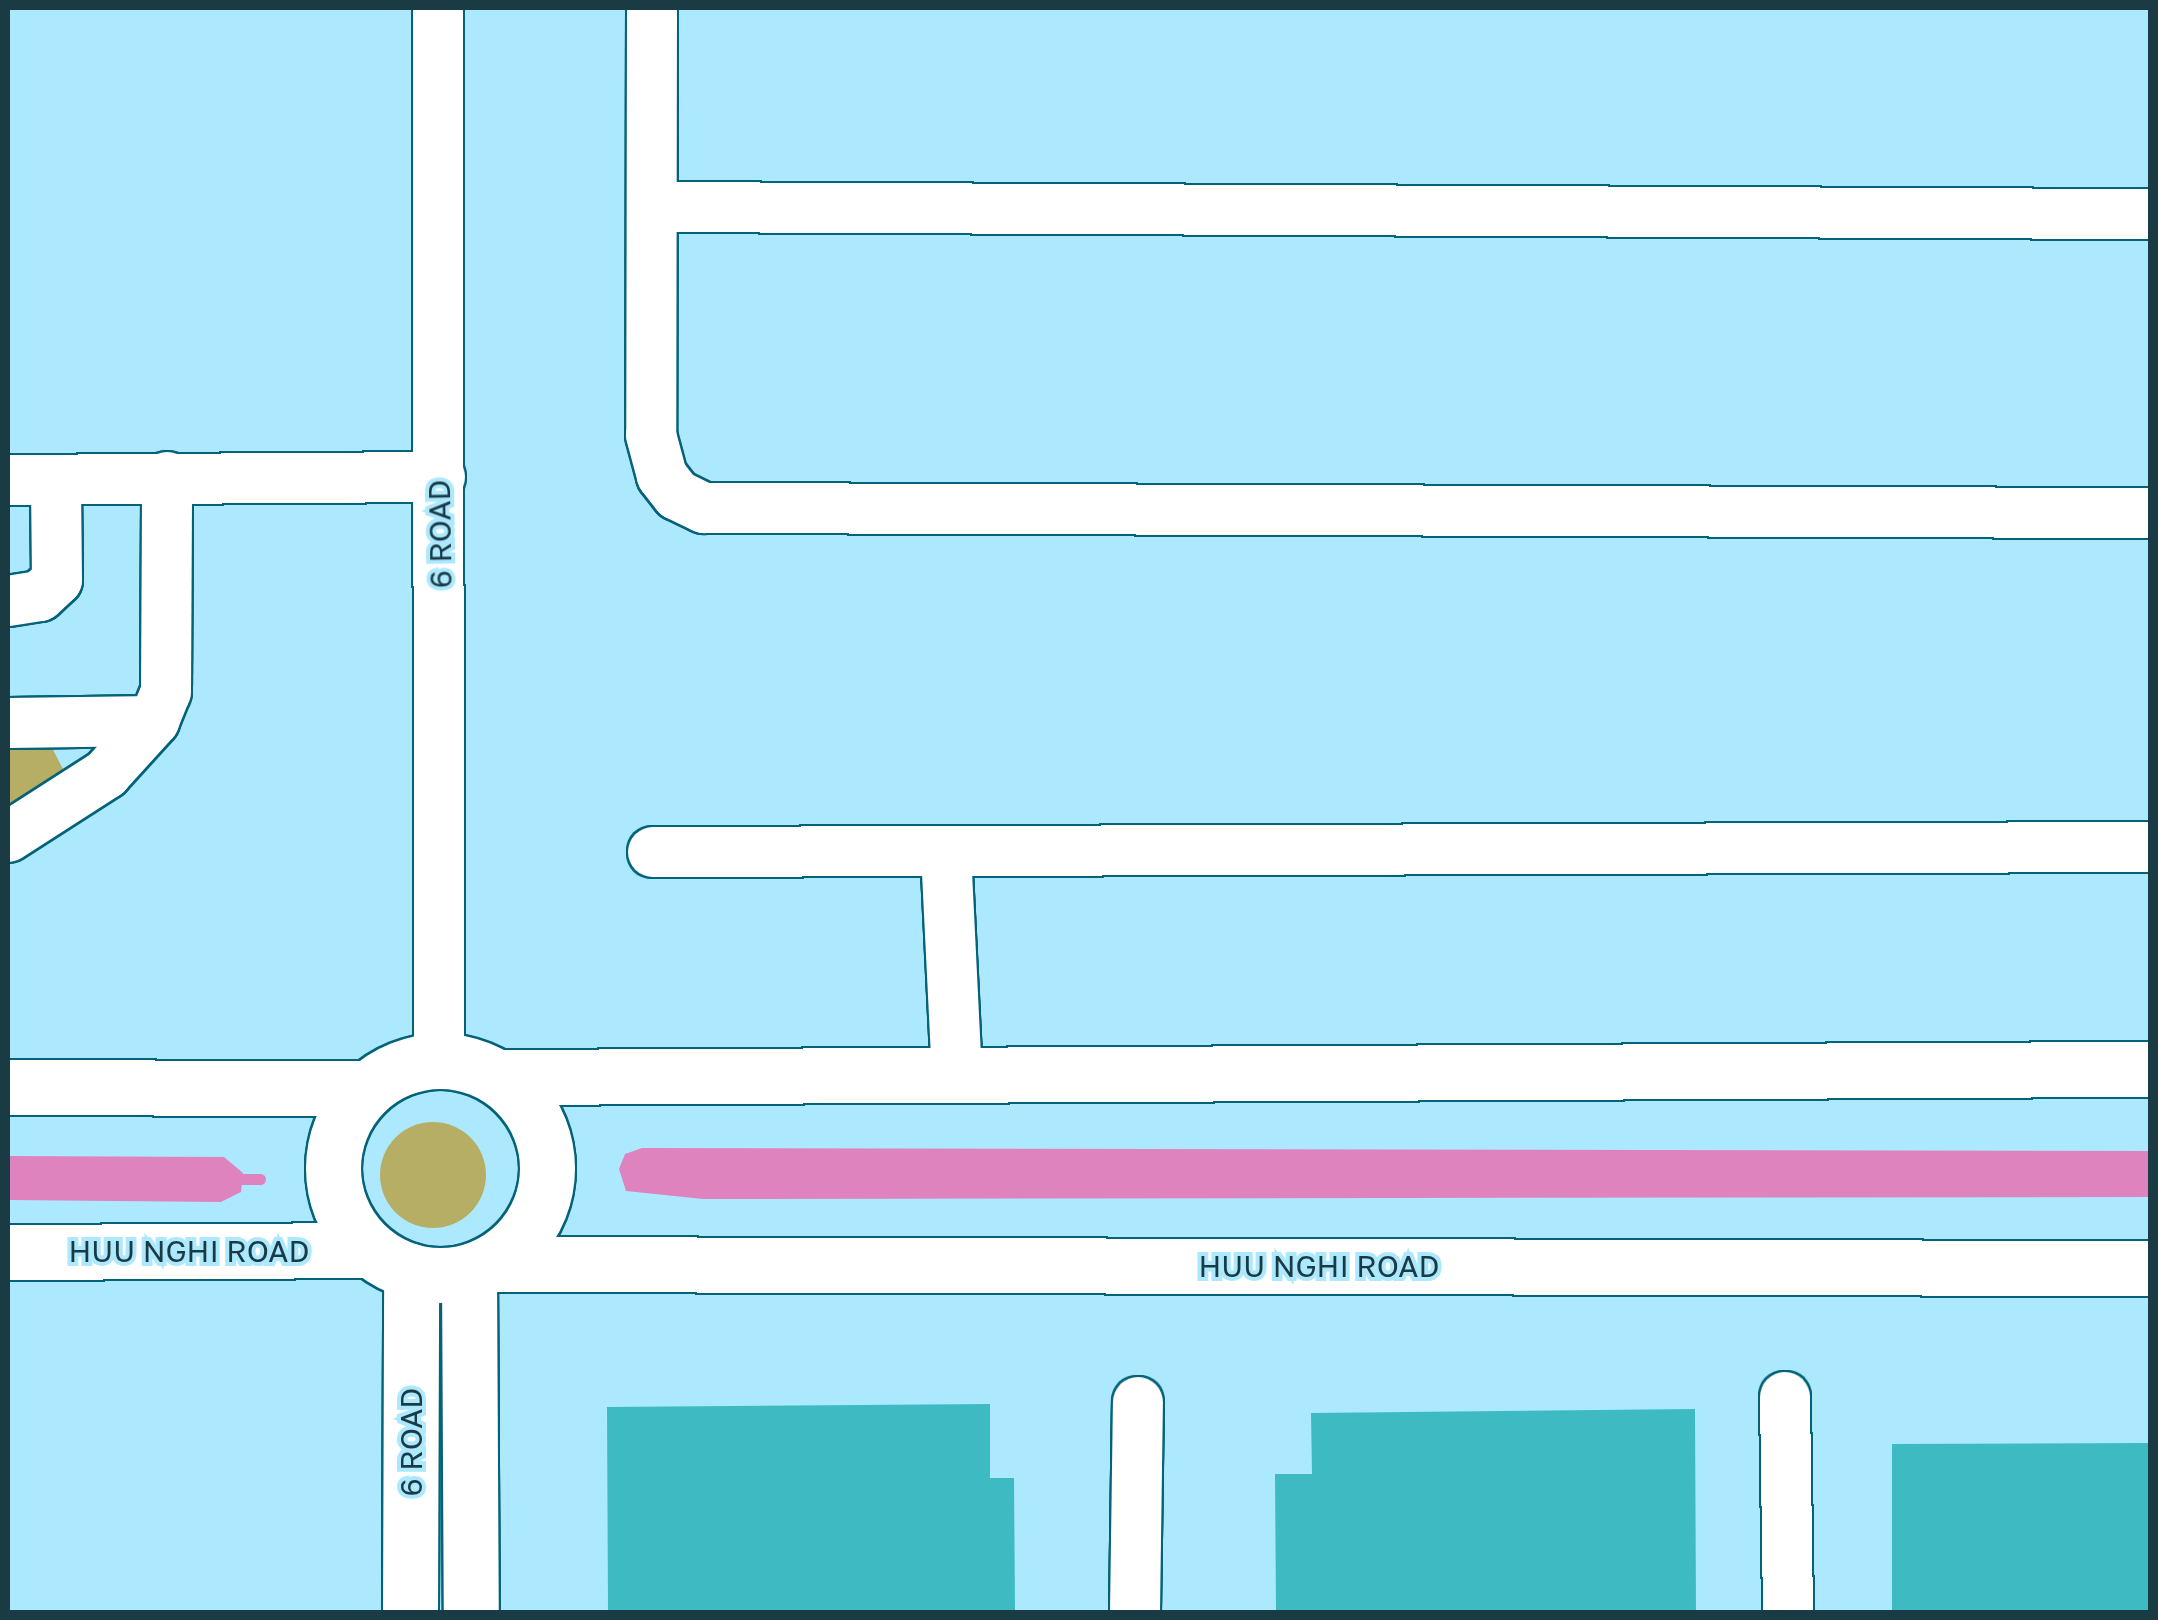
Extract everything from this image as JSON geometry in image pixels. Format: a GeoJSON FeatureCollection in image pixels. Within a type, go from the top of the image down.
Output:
{"type":"FeatureCollection","features":[{"type":"Feature","properties":{"kind":"main road"},"geometry":{"type":"LineString","coordinates":[[8,1088],[368,1088],[414,1064],[439,1061],[498,1077],[2150,1068]]}},
{"type":"Feature","properties":{"kind":"main road"},"geometry":{"type":"LineString","coordinates":[[368,1088],[339,1131],[333,1182],[340,1208],[390,1260],[478,1268],[530,1227],[548,1174],[536,1119],[498,1077]]}},
{"type":"Feature","properties":{"kind":"main road","name":"HUU NGHI ROAD"},"geometry":{"type":"LineString","coordinates":[[8,1252],[390,1260]]}},
{"type":"Feature","properties":{"kind":"main road","name":"6 ROAD"},"geometry":{"type":"LineString","coordinates":[[390,1260],[410,1612]]}},
{"type":"Feature","properties":{"kind":"main road","name":"HUU NGHI ROAD"},"geometry":{"type":"LineString","coordinates":[[478,1268],[2150,1268]]}},
{"type":"Feature","properties":{"kind":"main road","name":"6 ROAD"},"geometry":{"type":"LineString","coordinates":[[470,1612],[478,1268]]}},
{"type":"Feature","properties":{"kind":"street","name":"6 ROAD"},"geometry":{"type":"LineString","coordinates":[[438,8],[439,1061]]}},
{"type":"Feature","properties":{"kind":"street"},"geometry":{"type":"LineString","coordinates":[[652,8],[654,455],[677,495],[704,508],[2150,513]]}},
{"type":"Feature","properties":{"kind":"street"},"geometry":{"type":"LineString","coordinates":[[652,206],[2150,214]]}},
{"type":"Feature","properties":{"kind":"street"},"geometry":{"type":"LineString","coordinates":[[8,837],[106,774],[154,721],[166,692],[167,477]]}},
{"type":"Feature","properties":{"kind":"street"},"geometry":{"type":"LineString","coordinates":[[8,601],[40,596],[57,580],[32,480],[440,477]]}},
{"type":"Feature","properties":{"kind":"street"},"geometry":{"type":"LineString","coordinates":[[8,723],[154,721]]}},
{"type":"Feature","properties":{"kind":"street"},"geometry":{"type":"LineString","coordinates":[[653,852],[2150,847]]}},
{"type":"Feature","properties":{"kind":"street"},"geometry":{"type":"LineString","coordinates":[[946,852],[957,1072]]}},
{"type":"Feature","properties":{"kind":"street"},"geometry":{"type":"LineString","coordinates":[[1785,1397],[1788,1612]]}},
{"type":"Feature","properties":{"kind":"street"},"geometry":{"type":"LineString","coordinates":[[1135,1612],[1138,1402]]}},
{"type":"Feature","properties":{"kind":"shaded area"},"geometry":{"type":"Polygon","coordinates":[[[8,739],[50,744],[63,769],[58,782],[8,822],[8,739]]]}},
{"type":"Feature","properties":{"kind":"shaded area"},"geometry":{"type":"Polygon","coordinates":[[[433,1122],[453,1126],[471,1137],[482,1155],[486,1175],[482,1195],[471,1213],[453,1224],[433,1228],[413,1224],[395,1213],[384,1195],[380,1175],[384,1155],[395,1137],[413,1126],[433,1122]]]}},
{"type":"Feature","properties":{"kind":"shaded area"},"geometry":{"type":"Polygon","coordinates":[[[642,1148],[2150,1151],[2150,1197],[703,1199],[626,1191],[619,1169],[625,1154],[642,1148]]]}},
{"type":"Feature","properties":{"kind":"shaded area"},"geometry":{"type":"Polygon","coordinates":[[[8,1156],[224,1157],[243,1173],[241,1192],[221,1202],[8,1200],[8,1156]]]}},
{"type":"Feature","properties":{"kind":"building"},"geometry":{"type":"Polygon","coordinates":[[[990,1404],[990,1478],[1014,1478],[1015,1612],[608,1612],[607,1407],[990,1404]]]}},
{"type":"Feature","properties":{"kind":"building"},"geometry":{"type":"Polygon","coordinates":[[[1695,1409],[1696,1612],[1276,1612],[1275,1474],[1312,1474],[1311,1413],[1695,1409]]]}},
{"type":"Feature","properties":{"kind":"building"},"geometry":{"type":"Polygon","coordinates":[[[2150,1443],[2150,1612],[1892,1612],[1892,1444],[2150,1443]]]}},
{"type":"Feature","properties":{"kind":"waterway"},"geometry":{"type":"LineString","coordinates":[[232,1179],[260,1179]]}}]}
